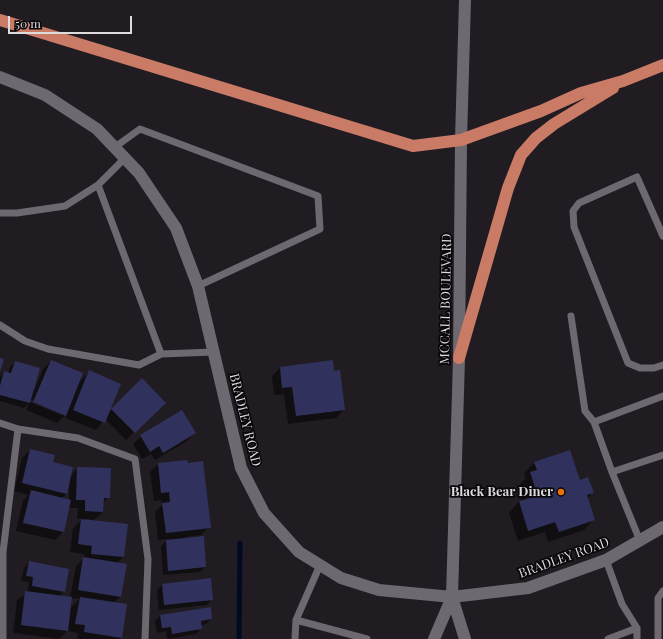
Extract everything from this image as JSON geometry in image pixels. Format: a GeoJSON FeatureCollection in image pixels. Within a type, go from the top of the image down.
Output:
{"type":"FeatureCollection","features":[{"type":"Feature","properties":{"kind":"highway"},"geometry":{"type":"LineString","coordinates":[[0,20],[413,146],[461,140],[541,111],[581,93],[623,81],[663,65]]}},
{"type":"Feature","properties":{"kind":"highway"},"geometry":{"type":"LineString","coordinates":[[460,358],[508,188],[521,155],[536,138],[554,124],[623,81]]}},
{"type":"Feature","properties":{"kind":"street","name":"MCCALL BOULEVARD"},"geometry":{"type":"LineString","coordinates":[[465,0],[461,140],[460,358],[452,597],[465,639]]}},
{"type":"Feature","properties":{"kind":"street","name":"BRADLEY ROAD"},"geometry":{"type":"LineString","coordinates":[[0,78],[46,95],[97,129],[139,173],[176,228],[198,286],[241,468],[264,513],[299,552],[341,578],[379,590],[452,597],[528,588],[606,560],[663,527]]}},
{"type":"Feature","properties":{"kind":"street","name":"MCCALL BOULEVARD"},"geometry":{"type":"LineString","coordinates":[[434,639],[452,597]]}},
{"type":"Feature","properties":{"kind":"lane"},"geometry":{"type":"LineString","coordinates":[[115,147],[140,129],[318,196],[320,229],[198,286]]}},
{"type":"Feature","properties":{"kind":"lane"},"geometry":{"type":"LineString","coordinates":[[0,213],[17,213],[65,206],[98,185],[125,158]]}},
{"type":"Feature","properties":{"kind":"lane"},"geometry":{"type":"LineString","coordinates":[[663,236],[637,177],[579,203],[572,211],[574,226],[628,363],[640,368],[654,368],[663,365]]}},
{"type":"Feature","properties":{"kind":"lane"},"geometry":{"type":"LineString","coordinates":[[98,185],[161,354]]}},
{"type":"Feature","properties":{"kind":"lane"},"geometry":{"type":"LineString","coordinates":[[571,316],[585,411],[594,422],[612,472],[640,541]]}},
{"type":"Feature","properties":{"kind":"lane"},"geometry":{"type":"LineString","coordinates":[[0,325],[25,341],[48,349],[139,365],[161,354],[214,352]]}},
{"type":"Feature","properties":{"kind":"lane"},"geometry":{"type":"LineString","coordinates":[[594,422],[663,396]]}},
{"type":"Feature","properties":{"kind":"lane"},"geometry":{"type":"LineString","coordinates":[[0,423],[18,429],[78,438],[135,459],[148,559],[145,639]]}},
{"type":"Feature","properties":{"kind":"lane"},"geometry":{"type":"LineString","coordinates":[[3,639],[2,552],[18,429]]}},
{"type":"Feature","properties":{"kind":"lane"},"geometry":{"type":"LineString","coordinates":[[612,472],[663,455]]}},
{"type":"Feature","properties":{"kind":"lane"},"geometry":{"type":"LineString","coordinates":[[606,560],[622,604],[637,628],[637,639]]}},
{"type":"Feature","properties":{"kind":"lane"},"geometry":{"type":"LineString","coordinates":[[295,639],[296,620],[320,565]]}},
{"type":"Feature","properties":{"kind":"lane"},"geometry":{"type":"LineString","coordinates":[[658,639],[658,598],[663,591]]}},
{"type":"Feature","properties":{"kind":"lane"},"geometry":{"type":"LineString","coordinates":[[296,620],[367,639]]}},
{"type":"Feature","properties":{"kind":"lane"},"geometry":{"type":"LineString","coordinates":[[608,639],[637,628]]}},
{"type":"Feature","properties":{"kind":"building"},"geometry":{"type":"Polygon","coordinates":[[[0,358],[4,359],[0,372],[0,358]]]}},
{"type":"Feature","properties":{"kind":"building"},"geometry":{"type":"Polygon","coordinates":[[[51,360],[83,373],[66,416],[33,402],[51,360]]]}},
{"type":"Feature","properties":{"kind":"building"},"geometry":{"type":"Polygon","coordinates":[[[333,360],[334,371],[340,370],[345,410],[296,416],[292,387],[282,388],[280,367],[333,360]]]}},
{"type":"Feature","properties":{"kind":"building"},"geometry":{"type":"Polygon","coordinates":[[[15,361],[40,368],[30,403],[0,395],[0,386],[4,371],[11,373],[15,361]]]}},
{"type":"Feature","properties":{"kind":"building"},"geometry":{"type":"Polygon","coordinates":[[[89,370],[121,384],[105,423],[73,410],[89,370]]]}},
{"type":"Feature","properties":{"kind":"building"},"geometry":{"type":"Polygon","coordinates":[[[142,378],[166,403],[135,433],[111,409],[142,378]]]}},
{"type":"Feature","properties":{"kind":"building"},"geometry":{"type":"Polygon","coordinates":[[[182,410],[196,433],[163,453],[159,446],[150,452],[140,435],[182,410]]]}},
{"type":"Feature","properties":{"kind":"building"},"geometry":{"type":"Polygon","coordinates":[[[30,449],[55,455],[53,462],[73,467],[67,494],[22,483],[30,449]]]}},
{"type":"Feature","properties":{"kind":"building","name":"Black Bear Diner"},"geometry":{"type":"Polygon","coordinates":[[[570,450],[580,480],[588,477],[594,493],[587,495],[595,520],[559,532],[555,522],[528,531],[519,501],[530,498],[528,490],[535,487],[530,472],[537,470],[534,462],[570,450]]]}},
{"type":"Feature","properties":{"kind":"building"},"geometry":{"type":"Polygon","coordinates":[[[187,460],[188,463],[203,461],[211,528],[166,533],[162,503],[170,502],[169,492],[161,493],[158,463],[187,460]]]}},
{"type":"Feature","properties":{"kind":"building"},"geometry":{"type":"Polygon","coordinates":[[[77,467],[111,468],[110,498],[104,498],[103,512],[85,511],[85,500],[76,500],[77,467]]]}},
{"type":"Feature","properties":{"kind":"building"},"geometry":{"type":"Polygon","coordinates":[[[31,490],[71,500],[64,532],[23,523],[31,490]]]}},
{"type":"Feature","properties":{"kind":"building"},"geometry":{"type":"Polygon","coordinates":[[[81,519],[128,524],[124,557],[91,554],[92,546],[78,544],[81,519]]]}},
{"type":"Feature","properties":{"kind":"building"},"geometry":{"type":"Polygon","coordinates":[[[204,536],[206,567],[168,571],[166,540],[204,536]]]}},
{"type":"Feature","properties":{"kind":"building"},"geometry":{"type":"Polygon","coordinates":[[[83,557],[127,564],[121,597],[78,590],[83,557]]]}},
{"type":"Feature","properties":{"kind":"building"},"geometry":{"type":"Polygon","coordinates":[[[29,561],[69,569],[65,592],[32,586],[33,577],[26,576],[29,561]]]}},
{"type":"Feature","properties":{"kind":"building"},"geometry":{"type":"Polygon","coordinates":[[[211,578],[213,600],[164,605],[162,584],[211,578]]]}},
{"type":"Feature","properties":{"kind":"building"},"geometry":{"type":"Polygon","coordinates":[[[25,591],[72,597],[68,631],[21,625],[25,591]]]}},
{"type":"Feature","properties":{"kind":"building"},"geometry":{"type":"Polygon","coordinates":[[[80,597],[127,604],[122,638],[84,632],[85,625],[75,624],[80,597]]]}},
{"type":"Feature","properties":{"kind":"building"},"geometry":{"type":"Polygon","coordinates":[[[211,607],[212,619],[201,621],[202,629],[172,634],[171,627],[162,628],[160,615],[211,607]]]}},
{"type":"Feature","properties":{"kind":"waterway"},"geometry":{"type":"LineString","coordinates":[[239,639],[240,543]]}},
{"type":"Feature","properties":{"kind":"place","name":"Black Bear Diner"},"geometry":{"type":"Point","coordinates":[561,492]}}]}
